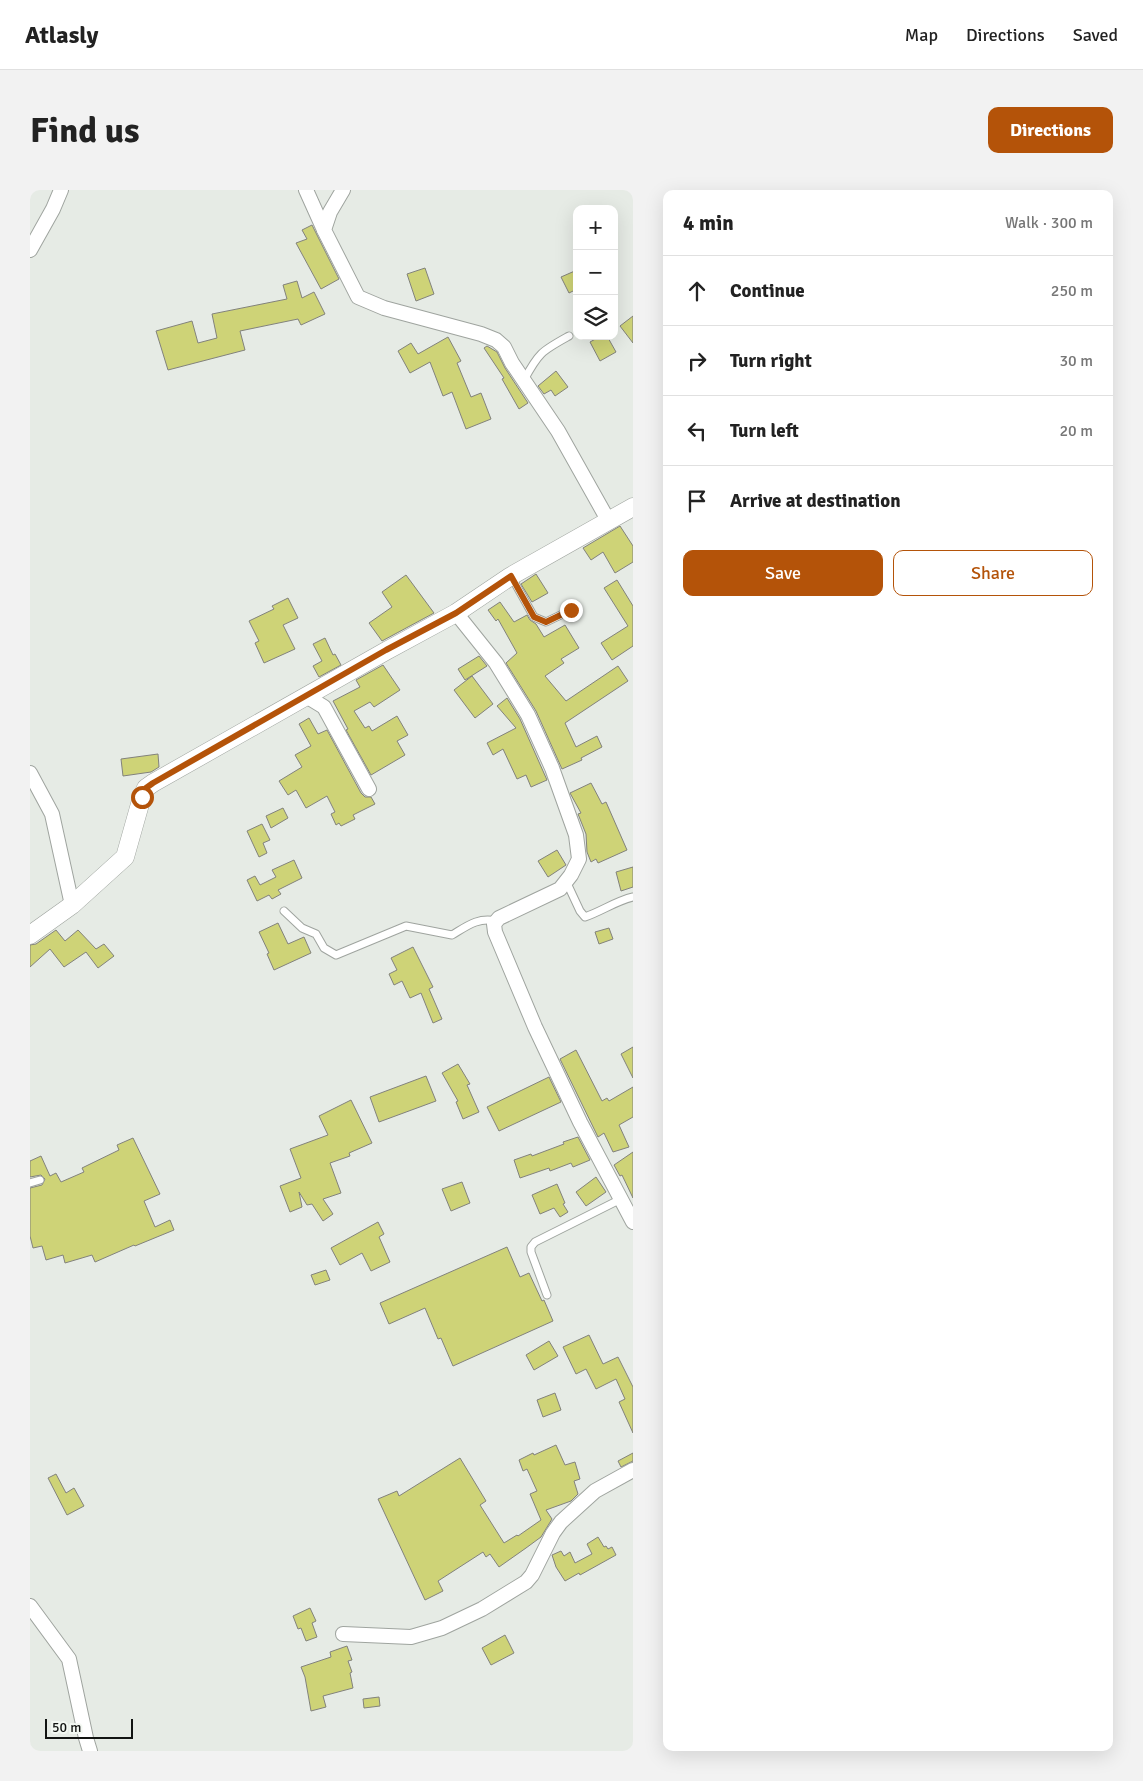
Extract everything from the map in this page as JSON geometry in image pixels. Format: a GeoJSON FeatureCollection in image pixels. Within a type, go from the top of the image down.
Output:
{"type":"FeatureCollection","features":[{"type":"Feature","properties":{"kind":"street"},"geometry":{"type":"LineString","coordinates":[[30,250],[53,209],[61,190]]}},
{"type":"Feature","properties":{"kind":"street"},"geometry":{"type":"LineString","coordinates":[[306,190],[358,297],[384,308],[481,334],[496,340],[504,347],[558,431],[608,520]]}},
{"type":"Feature","properties":{"kind":"street"},"geometry":{"type":"LineString","coordinates":[[324,230],[330,212],[343,190]]}},
{"type":"Feature","properties":{"kind":"street"},"geometry":{"type":"LineString","coordinates":[[30,935],[72,905],[125,857],[146,788],[456,613],[511,576],[633,507]]}},
{"type":"Feature","properties":{"kind":"street"},"geometry":{"type":"LineString","coordinates":[[456,613],[496,662],[528,715],[552,768],[576,835],[580,859],[560,889],[496,921],[494,924],[495,932],[535,1027],[580,1122],[633,1222]]}},
{"type":"Feature","properties":{"kind":"street"},"geometry":{"type":"LineString","coordinates":[[306,696],[324,707],[369,788]]}},
{"type":"Feature","properties":{"kind":"street"},"geometry":{"type":"LineString","coordinates":[[30,773],[52,814],[72,905]]}},
{"type":"Feature","properties":{"kind":"street"},"geometry":{"type":"LineString","coordinates":[[343,1634],[411,1637],[442,1628],[482,1609],[526,1582],[532,1575],[560,1522],[595,1491],[633,1470]]}},
{"type":"Feature","properties":{"kind":"street"},"geometry":{"type":"LineString","coordinates":[[30,1606],[69,1658],[90,1751]]}},
{"type":"Feature","properties":{"kind":"lane"},"geometry":{"type":"LineString","coordinates":[[524,380],[536,357],[569,336]]}},
{"type":"Feature","properties":{"kind":"lane"},"geometry":{"type":"LineString","coordinates":[[511,576],[534,617],[546,622],[571,610]]}},
{"type":"Feature","properties":{"kind":"lane"},"geometry":{"type":"LineString","coordinates":[[566,881],[580,911],[585,917],[624,899],[633,897]]}},
{"type":"Feature","properties":{"kind":"lane"},"geometry":{"type":"LineString","coordinates":[[284,911],[302,928],[316,934],[324,948],[336,955],[406,926],[452,935],[474,921],[487,919],[496,921]]}},
{"type":"Feature","properties":{"kind":"lane"},"geometry":{"type":"LineString","coordinates":[[30,1183],[40,1180]]}},
{"type":"Feature","properties":{"kind":"lane"},"geometry":{"type":"LineString","coordinates":[[547,1295],[531,1252],[531,1247],[535,1242],[621,1199]]}},
{"type":"Feature","properties":{"kind":"building"},"geometry":{"type":"Polygon","coordinates":[[[312,225],[339,279],[321,289],[296,243],[307,239],[302,230],[312,225]]]}},
{"type":"Feature","properties":{"kind":"building"},"geometry":{"type":"Polygon","coordinates":[[[425,268],[434,294],[416,301],[407,274],[425,268]]]}},
{"type":"Feature","properties":{"kind":"building"},"geometry":{"type":"Polygon","coordinates":[[[573,272],[573,291],[569,293],[561,277],[573,272]]]}},
{"type":"Feature","properties":{"kind":"building"},"geometry":{"type":"Polygon","coordinates":[[[297,281],[302,298],[314,292],[325,314],[301,325],[298,319],[240,331],[245,350],[168,370],[156,331],[192,321],[198,343],[217,338],[212,314],[287,299],[283,285],[297,281]]]}},
{"type":"Feature","properties":{"kind":"building"},"geometry":{"type":"Polygon","coordinates":[[[633,316],[633,343],[620,326],[633,316]]]}},
{"type":"Feature","properties":{"kind":"building"},"geometry":{"type":"Polygon","coordinates":[[[448,337],[461,361],[457,363],[471,397],[481,393],[491,419],[466,429],[452,392],[443,396],[430,362],[410,373],[398,351],[411,343],[418,354],[448,337]]]}},
{"type":"Feature","properties":{"kind":"building"},"geometry":{"type":"Polygon","coordinates":[[[594,340],[609,340],[616,352],[600,361],[590,342],[594,340]]]}},
{"type":"Feature","properties":{"kind":"building"},"geometry":{"type":"Polygon","coordinates":[[[487,346],[497,352],[528,403],[519,409],[502,379],[504,378],[484,348],[487,346]]]}},
{"type":"Feature","properties":{"kind":"building"},"geometry":{"type":"Polygon","coordinates":[[[556,371],[568,387],[555,396],[551,390],[544,394],[538,386],[556,371]]]}},
{"type":"Feature","properties":{"kind":"building"},"geometry":{"type":"Polygon","coordinates":[[[620,526],[633,546],[633,562],[615,573],[603,552],[591,560],[583,548],[620,526]]]}},
{"type":"Feature","properties":{"kind":"building"},"geometry":{"type":"Polygon","coordinates":[[[536,574],[548,593],[532,602],[521,584],[536,574]]]}},
{"type":"Feature","properties":{"kind":"building"},"geometry":{"type":"Polygon","coordinates":[[[406,575],[434,613],[382,641],[369,623],[392,607],[382,592],[406,575]]]}},
{"type":"Feature","properties":{"kind":"building"},"geometry":{"type":"Polygon","coordinates":[[[617,580],[633,606],[633,646],[612,660],[601,643],[628,626],[604,588],[617,580]]]}},
{"type":"Feature","properties":{"kind":"building"},"geometry":{"type":"Polygon","coordinates":[[[288,598],[298,618],[283,625],[295,649],[264,663],[255,643],[259,641],[249,621],[274,609],[272,606],[288,598]]]}},
{"type":"Feature","properties":{"kind":"building"},"geometry":{"type":"Polygon","coordinates":[[[500,602],[514,622],[527,615],[536,624],[544,637],[565,625],[579,648],[561,659],[564,663],[545,676],[566,701],[618,666],[628,681],[565,723],[576,747],[597,736],[602,747],[581,758],[582,760],[562,769],[536,711],[506,663],[517,653],[498,619],[496,621],[488,610],[500,602]]]}},
{"type":"Feature","properties":{"kind":"building"},"geometry":{"type":"Polygon","coordinates":[[[325,638],[333,655],[335,654],[341,665],[319,677],[313,666],[322,661],[313,644],[325,638]]]}},
{"type":"Feature","properties":{"kind":"building"},"geometry":{"type":"Polygon","coordinates":[[[479,656],[487,666],[465,680],[458,669],[479,656]]]}},
{"type":"Feature","properties":{"kind":"building"},"geometry":{"type":"Polygon","coordinates":[[[383,665],[400,690],[374,707],[370,702],[354,711],[365,728],[369,726],[372,731],[397,716],[408,735],[397,741],[405,755],[371,775],[346,730],[348,729],[333,701],[360,687],[356,680],[383,665]]]}},
{"type":"Feature","properties":{"kind":"building"},"geometry":{"type":"Polygon","coordinates":[[[472,676],[493,704],[475,718],[454,690],[472,676]]]}},
{"type":"Feature","properties":{"kind":"building"},"geometry":{"type":"Polygon","coordinates":[[[507,698],[520,719],[547,780],[531,787],[526,775],[517,779],[503,749],[493,755],[487,743],[516,728],[497,706],[507,698]]]}},
{"type":"Feature","properties":{"kind":"building"},"geometry":{"type":"Polygon","coordinates":[[[309,718],[318,734],[327,730],[361,793],[365,797],[371,797],[375,804],[353,815],[355,819],[341,826],[339,823],[336,825],[331,814],[335,812],[327,796],[306,808],[296,790],[288,795],[279,781],[302,767],[295,755],[311,746],[299,724],[309,718]]]}},
{"type":"Feature","properties":{"kind":"building"},"geometry":{"type":"Polygon","coordinates":[[[158,754],[159,767],[151,772],[123,776],[121,759],[158,754]]]}},
{"type":"Feature","properties":{"kind":"building"},"geometry":{"type":"Polygon","coordinates":[[[591,783],[602,804],[606,802],[627,850],[598,863],[596,859],[591,862],[587,852],[586,834],[578,814],[581,813],[570,793],[591,783]]]}},
{"type":"Feature","properties":{"kind":"building"},"geometry":{"type":"Polygon","coordinates":[[[283,808],[288,818],[271,828],[266,816],[283,808]]]}},
{"type":"Feature","properties":{"kind":"building"},"geometry":{"type":"Polygon","coordinates":[[[262,824],[270,840],[263,843],[267,853],[259,857],[247,831],[262,824]]]}},
{"type":"Feature","properties":{"kind":"building"},"geometry":{"type":"Polygon","coordinates":[[[557,850],[566,865],[548,877],[538,861],[557,850]]]}},
{"type":"Feature","properties":{"kind":"building"},"geometry":{"type":"Polygon","coordinates":[[[294,860],[302,878],[278,890],[281,894],[272,899],[269,895],[257,901],[247,880],[255,876],[260,885],[276,877],[272,870],[294,860]]]}},
{"type":"Feature","properties":{"kind":"building"},"geometry":{"type":"Polygon","coordinates":[[[633,867],[633,887],[621,891],[616,872],[633,867]]]}},
{"type":"Feature","properties":{"kind":"building"},"geometry":{"type":"Polygon","coordinates":[[[278,923],[288,944],[304,937],[311,953],[274,970],[267,954],[269,953],[259,932],[278,923]]]}},
{"type":"Feature","properties":{"kind":"building"},"geometry":{"type":"Polygon","coordinates":[[[609,928],[613,939],[599,944],[595,932],[609,928]]]}},
{"type":"Feature","properties":{"kind":"building"},"geometry":{"type":"Polygon","coordinates":[[[56,930],[65,941],[78,930],[96,949],[104,944],[114,956],[98,968],[86,952],[64,967],[50,949],[30,967],[30,945],[36,944],[56,930]]]}},
{"type":"Feature","properties":{"kind":"building"},"geometry":{"type":"Polygon","coordinates":[[[413,947],[433,987],[429,989],[442,1019],[433,1023],[421,993],[410,998],[402,981],[394,985],[389,974],[397,970],[391,958],[413,947]]]}},
{"type":"Feature","properties":{"kind":"building"},"geometry":{"type":"Polygon","coordinates":[[[633,1047],[633,1078],[621,1054],[633,1047]]]}},
{"type":"Feature","properties":{"kind":"building"},"geometry":{"type":"Polygon","coordinates":[[[576,1050],[602,1101],[607,1098],[609,1101],[633,1087],[633,1117],[619,1125],[629,1147],[613,1152],[604,1133],[598,1137],[560,1059],[576,1050]]]}},
{"type":"Feature","properties":{"kind":"building"},"geometry":{"type":"Polygon","coordinates":[[[458,1064],[470,1084],[467,1085],[479,1112],[463,1119],[456,1102],[458,1101],[442,1073],[458,1064]]]}},
{"type":"Feature","properties":{"kind":"building"},"geometry":{"type":"Polygon","coordinates":[[[426,1076],[436,1101],[379,1122],[370,1097],[426,1076]]]}},
{"type":"Feature","properties":{"kind":"building"},"geometry":{"type":"Polygon","coordinates":[[[549,1077],[561,1102],[499,1131],[487,1107],[549,1077]]]}},
{"type":"Feature","properties":{"kind":"building"},"geometry":{"type":"Polygon","coordinates":[[[351,1100],[372,1143],[349,1153],[350,1156],[330,1163],[341,1193],[323,1199],[333,1214],[323,1221],[312,1204],[307,1205],[299,1192],[302,1207],[290,1212],[280,1186],[301,1178],[290,1149],[328,1135],[319,1116],[351,1100]]]}},
{"type":"Feature","properties":{"kind":"building"},"geometry":{"type":"Polygon","coordinates":[[[578,1137],[590,1160],[573,1167],[571,1163],[550,1171],[549,1168],[520,1178],[514,1160],[531,1154],[532,1156],[578,1137]]]}},
{"type":"Feature","properties":{"kind":"building"},"geometry":{"type":"Polygon","coordinates":[[[133,1138],[160,1194],[144,1201],[155,1227],[170,1220],[174,1230],[95,1262],[92,1255],[65,1263],[63,1255],[46,1260],[42,1246],[33,1248],[30,1236],[30,1188],[42,1185],[45,1179],[41,1175],[30,1177],[30,1161],[41,1156],[50,1176],[56,1173],[61,1182],[84,1172],[82,1168],[119,1150],[117,1145],[133,1138]]]}},
{"type":"Feature","properties":{"kind":"building"},"geometry":{"type":"Polygon","coordinates":[[[633,1152],[633,1198],[622,1175],[620,1176],[614,1165],[633,1152]]]}},
{"type":"Feature","properties":{"kind":"building"},"geometry":{"type":"Polygon","coordinates":[[[596,1177],[606,1192],[586,1206],[576,1192],[596,1177]]]}},
{"type":"Feature","properties":{"kind":"building"},"geometry":{"type":"Polygon","coordinates":[[[462,1182],[470,1203],[451,1211],[442,1189],[462,1182]]]}},
{"type":"Feature","properties":{"kind":"building"},"geometry":{"type":"Polygon","coordinates":[[[557,1184],[565,1203],[563,1204],[568,1212],[560,1217],[554,1208],[540,1214],[532,1195],[557,1184]]]}},
{"type":"Feature","properties":{"kind":"building"},"geometry":{"type":"Polygon","coordinates":[[[378,1222],[384,1234],[379,1237],[390,1262],[371,1271],[362,1253],[340,1265],[331,1248],[378,1222]]]}},
{"type":"Feature","properties":{"kind":"building"},"geometry":{"type":"Polygon","coordinates":[[[507,1247],[520,1277],[529,1273],[553,1321],[453,1366],[441,1338],[438,1339],[425,1308],[389,1324],[380,1303],[507,1247]]]}},
{"type":"Feature","properties":{"kind":"building"},"geometry":{"type":"Polygon","coordinates":[[[326,1270],[330,1280],[315,1285],[311,1275],[326,1270]]]}},
{"type":"Feature","properties":{"kind":"building"},"geometry":{"type":"Polygon","coordinates":[[[589,1335],[603,1364],[618,1357],[633,1387],[633,1433],[619,1402],[625,1399],[616,1379],[596,1389],[586,1369],[576,1374],[563,1347],[589,1335]]]}},
{"type":"Feature","properties":{"kind":"building"},"geometry":{"type":"Polygon","coordinates":[[[549,1341],[558,1356],[534,1370],[526,1355],[549,1341]]]}},
{"type":"Feature","properties":{"kind":"building"},"geometry":{"type":"Polygon","coordinates":[[[555,1393],[561,1410],[543,1417],[537,1400],[555,1393]]]}},
{"type":"Feature","properties":{"kind":"building"},"geometry":{"type":"Polygon","coordinates":[[[556,1445],[565,1465],[575,1462],[580,1479],[574,1481],[578,1494],[571,1501],[546,1510],[552,1519],[541,1537],[499,1567],[490,1554],[486,1557],[483,1552],[438,1581],[443,1591],[425,1600],[378,1499],[397,1491],[399,1496],[460,1458],[486,1501],[480,1505],[504,1543],[541,1520],[530,1494],[537,1491],[527,1469],[523,1471],[519,1460],[556,1445]]]}},
{"type":"Feature","properties":{"kind":"building"},"geometry":{"type":"Polygon","coordinates":[[[633,1453],[633,1461],[621,1467],[618,1461],[633,1453]]]}},
{"type":"Feature","properties":{"kind":"building"},"geometry":{"type":"Polygon","coordinates":[[[56,1474],[66,1493],[74,1488],[84,1506],[67,1515],[48,1478],[56,1474]]]}},
{"type":"Feature","properties":{"kind":"building"},"geometry":{"type":"Polygon","coordinates":[[[598,1537],[604,1547],[606,1546],[608,1549],[612,1547],[616,1555],[565,1581],[556,1567],[552,1555],[561,1551],[564,1556],[570,1552],[575,1563],[592,1554],[587,1544],[598,1537]]]}},
{"type":"Feature","properties":{"kind":"building"},"geometry":{"type":"Polygon","coordinates":[[[310,1608],[316,1621],[312,1623],[317,1637],[306,1641],[301,1628],[298,1629],[293,1616],[310,1608]]]}},
{"type":"Feature","properties":{"kind":"building"},"geometry":{"type":"Polygon","coordinates":[[[505,1635],[514,1653],[491,1665],[482,1648],[505,1635]]]}},
{"type":"Feature","properties":{"kind":"building"},"geometry":{"type":"Polygon","coordinates":[[[347,1646],[352,1660],[348,1661],[352,1672],[350,1673],[353,1688],[323,1696],[326,1707],[311,1711],[305,1677],[301,1667],[331,1657],[330,1652],[347,1646]]]}},
{"type":"Feature","properties":{"kind":"building"},"geometry":{"type":"Polygon","coordinates":[[[379,1697],[380,1706],[364,1708],[363,1699],[379,1697]]]}},
{"type":"Feature","properties":{"kind":"route"},"geometry":{"type":"LineString","coordinates":[[142,797],[146,788],[153,783],[386,650],[456,613],[511,576],[534,617],[546,622],[571,610]]}}]}
